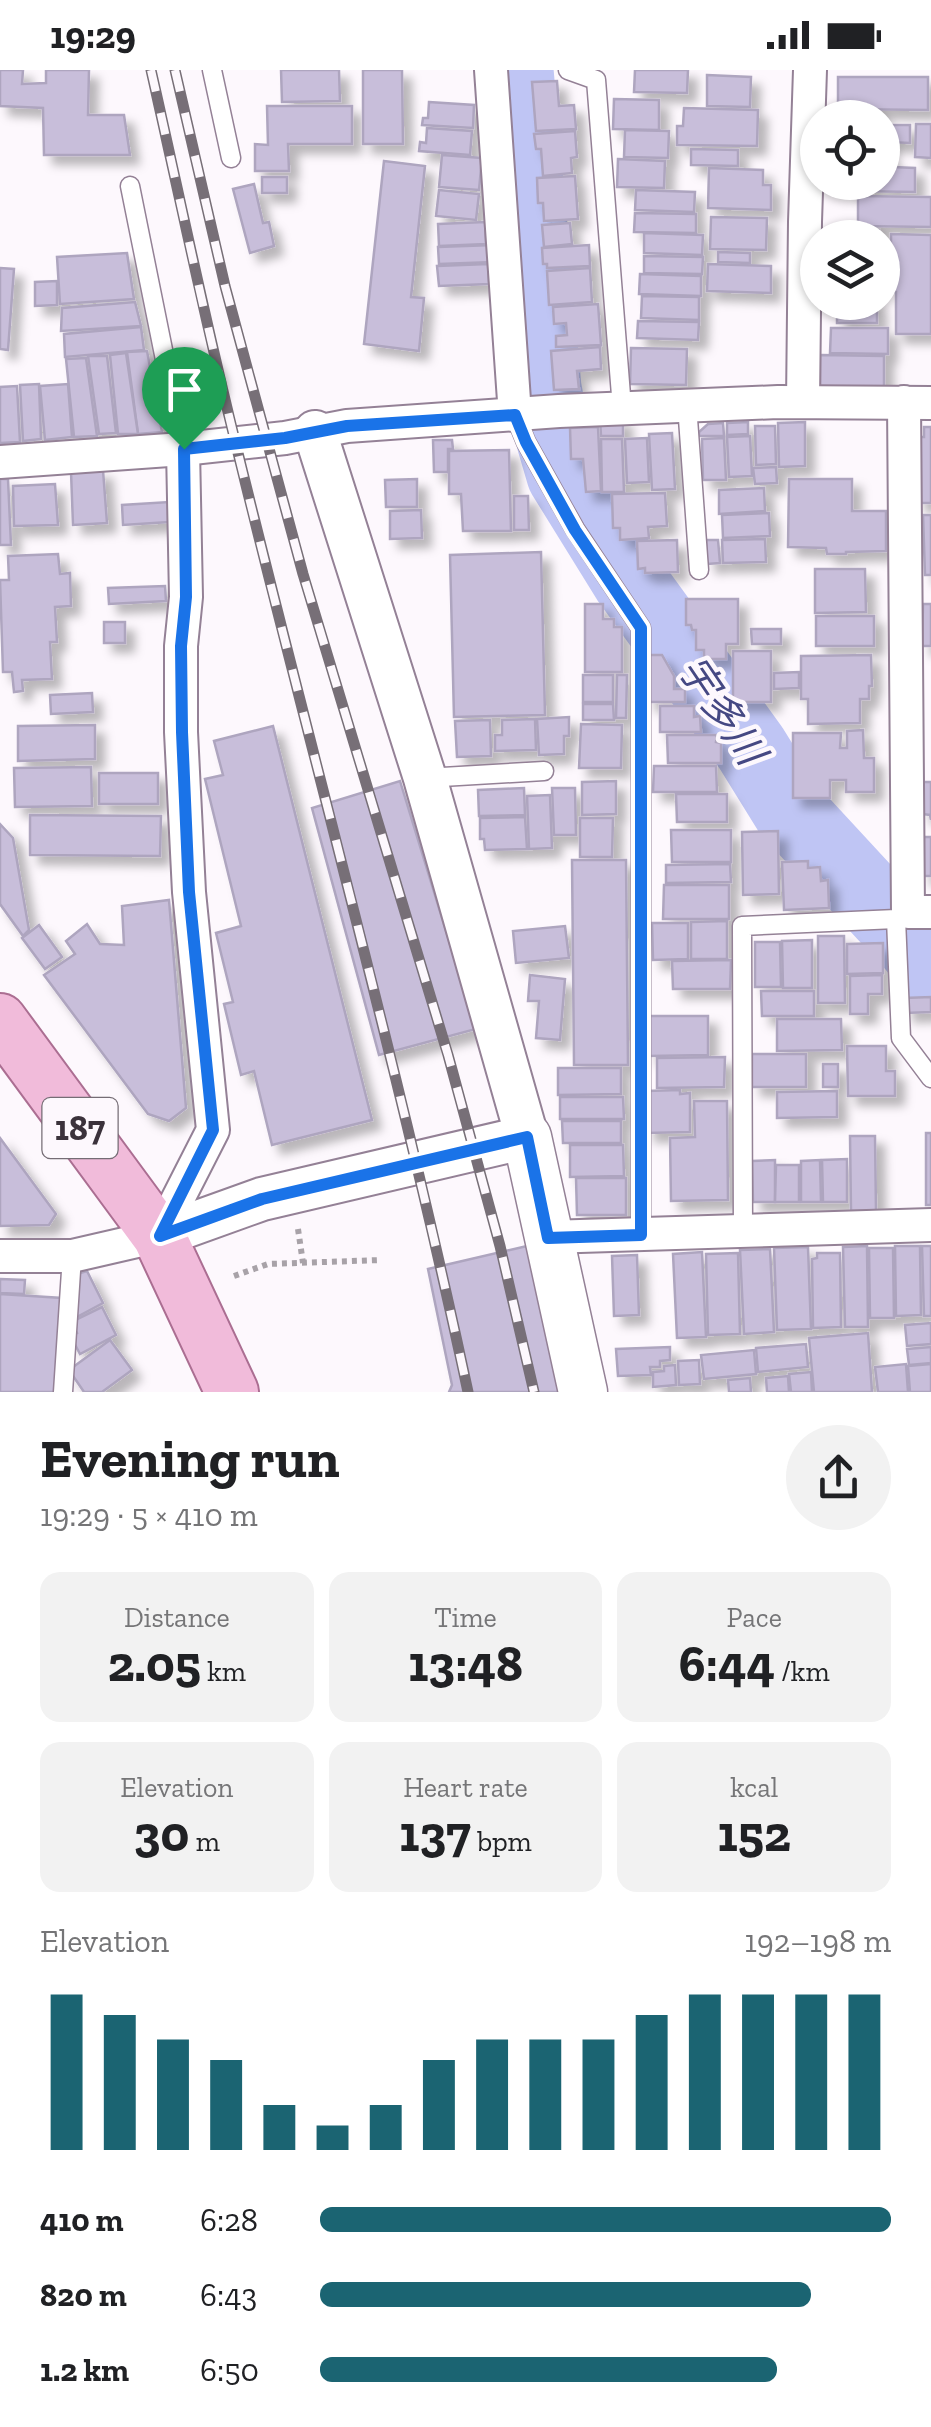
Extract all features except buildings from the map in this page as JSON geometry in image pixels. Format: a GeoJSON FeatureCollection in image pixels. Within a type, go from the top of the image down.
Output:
{"type":"FeatureCollection","features":[{"type":"Feature","properties":{"kind":"main road","name":"187"},"geometry":{"type":"LineString","coordinates":[[0,1020],[160,1236],[232,1392]]}},
{"type":"Feature","properties":{"kind":"main road"},"geometry":{"type":"LineString","coordinates":[[527,1137],[583,1392]]}},
{"type":"Feature","properties":{"kind":"street"},"geometry":{"type":"LineString","coordinates":[[491,70],[520,415]]}},
{"type":"Feature","properties":{"kind":"street"},"geometry":{"type":"LineString","coordinates":[[803,402],[810,70]]}},
{"type":"Feature","properties":{"kind":"street"},"geometry":{"type":"LineString","coordinates":[[0,462],[184,449],[285,438],[347,426],[558,411],[918,402],[909,915]]}},
{"type":"Feature","properties":{"kind":"street"},"geometry":{"type":"LineString","coordinates":[[0,1256],[72,1256],[160,1236],[262,1199],[527,1137],[424,778],[315,432]]}},
{"type":"Feature","properties":{"kind":"street"},"geometry":{"type":"LineString","coordinates":[[160,1236],[213,1130],[189,892],[182,749],[184,449]]}},
{"type":"Feature","properties":{"kind":"street"},"geometry":{"type":"LineString","coordinates":[[548,1238],[931,1226]]}},
{"type":"Feature","properties":{"kind":"lane"},"geometry":{"type":"LineString","coordinates":[[212,70],[231,158]]}},
{"type":"Feature","properties":{"kind":"lane"},"geometry":{"type":"LineString","coordinates":[[568,70],[596,80],[622,408]]}},
{"type":"Feature","properties":{"kind":"lane"},"geometry":{"type":"LineString","coordinates":[[130,186],[184,449]]}},
{"type":"Feature","properties":{"kind":"lane"},"geometry":{"type":"LineString","coordinates":[[687,405],[699,570]]}},
{"type":"Feature","properties":{"kind":"lane"},"geometry":{"type":"LineString","coordinates":[[520,415],[526,442],[575,530],[641,628],[641,1235]]}},
{"type":"Feature","properties":{"kind":"lane"},"geometry":{"type":"LineString","coordinates":[[424,778],[544,771]]}},
{"type":"Feature","properties":{"kind":"lane"},"geometry":{"type":"LineString","coordinates":[[743,1233],[742,926],[909,915],[898,957],[900,1038],[931,1078]]}},
{"type":"Feature","properties":{"kind":"lane"},"geometry":{"type":"LineString","coordinates":[[64,1392],[72,1256]]}},
{"type":"Feature","properties":{"kind":"path"},"geometry":{"type":"LineString","coordinates":[[234,1276],[268,1264],[381,1260]]}},
{"type":"Feature","properties":{"kind":"waterway","name":"宇多川"},"geometry":{"type":"LineString","coordinates":[[516,70],[544,388],[564,475],[629,580],[751,748],[790,811],[931,967]]}},
{"type":"Feature","properties":{"kind":"railway"},"geometry":{"type":"LineString","coordinates":[[151,70],[229,416],[382,1025],[468,1392]]}},
{"type":"Feature","properties":{"kind":"railway"},"geometry":{"type":"LineString","coordinates":[[175,70],[225,286],[303,574],[448,1055],[500,1246],[534,1392]]}},
{"type":"Feature","properties":{"kind":"route"},"geometry":{"type":"LineString","coordinates":[[515,415],[575,530],[641,628],[641,1235],[548,1238],[527,1137],[262,1199],[160,1236],[213,1130],[189,892],[182,732],[181,646],[186,597],[184,449],[285,438],[347,426],[515,415]]}}]}
